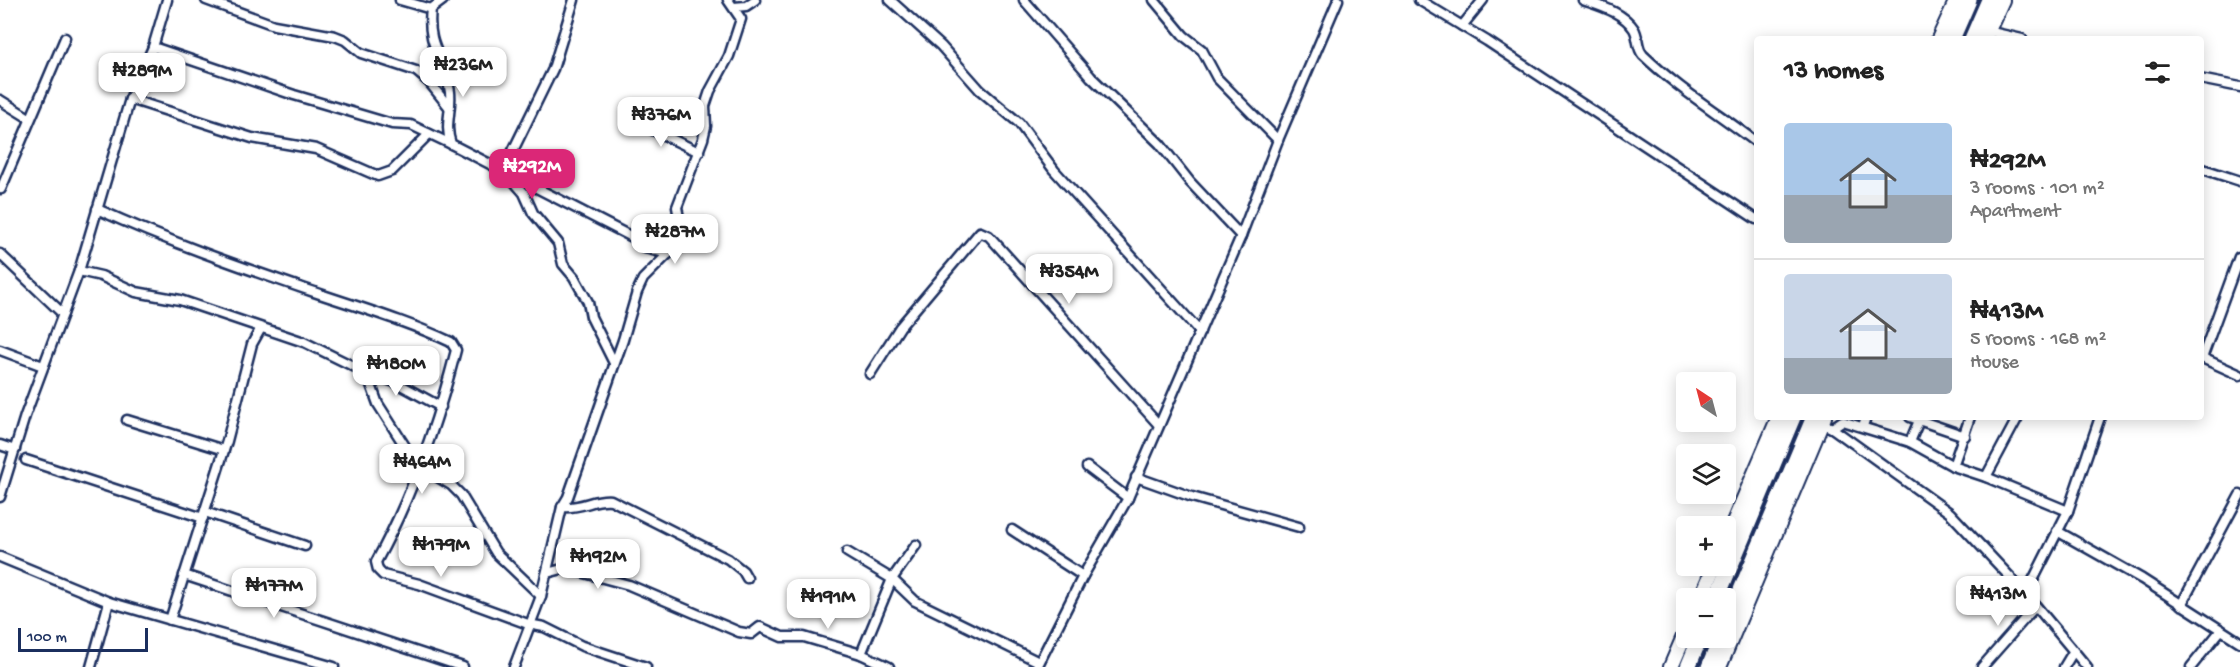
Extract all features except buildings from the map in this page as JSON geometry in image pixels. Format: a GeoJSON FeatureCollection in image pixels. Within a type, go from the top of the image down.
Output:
{"type":"FeatureCollection","features":[{"type":"Feature","properties":{"kind":"highway"},"geometry":{"type":"LineString","coordinates":[[1953,36],[1969,0]]}},
{"type":"Feature","properties":{"kind":"highway"},"geometry":{"type":"LineString","coordinates":[[1973,36],[1989,0]]}},
{"type":"Feature","properties":{"kind":"highway"},"geometry":{"type":"LineString","coordinates":[[1721,588],[1792,420]]}},
{"type":"Feature","properties":{"kind":"highway"},"geometry":{"type":"LineString","coordinates":[[1736,605],[1823,421]]}},
{"type":"Feature","properties":{"kind":"highway"},"geometry":{"type":"LineString","coordinates":[[1688,667],[1696,648]]}},
{"type":"Feature","properties":{"kind":"highway"},"geometry":{"type":"LineString","coordinates":[[1709,667],[1717,648]]}},
{"type":"Feature","properties":{"kind":"main road"},"geometry":{"type":"LineString","coordinates":[[1940,36],[1957,0]]}},
{"type":"Feature","properties":{"kind":"main road"},"geometry":{"type":"LineString","coordinates":[[1986,35],[2002,0]]}},
{"type":"Feature","properties":{"kind":"main road"},"geometry":{"type":"LineString","coordinates":[[1736,517],[1778,420]]}},
{"type":"Feature","properties":{"kind":"main road"},"geometry":{"type":"LineString","coordinates":[[1719,667],[1823,421]]}},
{"type":"Feature","properties":{"kind":"main road"},"geometry":{"type":"LineString","coordinates":[[1671,667],[1679,648]]}},
{"type":"Feature","properties":{"kind":"street"},"geometry":{"type":"LineString","coordinates":[[0,497],[43,366],[79,272],[130,99],[153,47],[167,0]]}},
{"type":"Feature","properties":{"kind":"street"},"geometry":{"type":"LineString","coordinates":[[206,0],[274,25],[335,36],[345,40],[360,53],[416,71],[429,82],[449,107]]}},
{"type":"Feature","properties":{"kind":"street"},"geometry":{"type":"LineString","coordinates":[[400,0],[431,9]]}},
{"type":"Feature","properties":{"kind":"street"},"geometry":{"type":"LineString","coordinates":[[431,9],[443,0]]}},
{"type":"Feature","properties":{"kind":"street"},"geometry":{"type":"LineString","coordinates":[[503,171],[553,69],[574,0]]}},
{"type":"Feature","properties":{"kind":"street"},"geometry":{"type":"LineString","coordinates":[[514,667],[541,596],[562,507],[568,497],[623,340],[631,306],[643,279],[668,254],[680,224],[677,207],[699,152],[706,126],[705,106],[710,91],[729,56],[746,6],[755,0]]}},
{"type":"Feature","properties":{"kind":"street"},"geometry":{"type":"LineString","coordinates":[[890,0],[940,46],[980,90],[1019,123],[1081,201],[1200,332]]}},
{"type":"Feature","properties":{"kind":"street"},"geometry":{"type":"LineString","coordinates":[[1024,0],[1091,77],[1160,144],[1190,182],[1241,236]]}},
{"type":"Feature","properties":{"kind":"street"},"geometry":{"type":"LineString","coordinates":[[1154,0],[1184,36],[1202,50],[1222,84],[1278,140]]}},
{"type":"Feature","properties":{"kind":"street"},"geometry":{"type":"LineString","coordinates":[[847,552],[892,579],[915,601],[1038,664],[1083,576],[1128,498],[1241,236],[1278,140],[1338,0]]}},
{"type":"Feature","properties":{"kind":"street"},"geometry":{"type":"LineString","coordinates":[[1419,0],[1754,218]]}},
{"type":"Feature","properties":{"kind":"street"},"geometry":{"type":"LineString","coordinates":[[1462,26],[1483,0]]}},
{"type":"Feature","properties":{"kind":"street"},"geometry":{"type":"LineString","coordinates":[[1582,0],[1611,10],[1627,22],[1635,31],[1642,53],[1713,113],[1754,141]]}},
{"type":"Feature","properties":{"kind":"street"},"geometry":{"type":"LineString","coordinates":[[731,3],[746,6]]}},
{"type":"Feature","properties":{"kind":"street"},"geometry":{"type":"LineString","coordinates":[[731,3],[741,19]]}},
{"type":"Feature","properties":{"kind":"street"},"geometry":{"type":"LineString","coordinates":[[431,9],[431,40],[447,76],[449,107],[446,129],[451,144]]}},
{"type":"Feature","properties":{"kind":"street"},"geometry":{"type":"LineString","coordinates":[[1,189],[29,118],[65,38]]}},
{"type":"Feature","properties":{"kind":"street"},"geometry":{"type":"LineString","coordinates":[[153,47],[294,95],[392,124],[411,124],[636,239],[645,248],[668,254]]}},
{"type":"Feature","properties":{"kind":"street"},"geometry":{"type":"LineString","coordinates":[[2204,80],[2240,87]]}},
{"type":"Feature","properties":{"kind":"street"},"geometry":{"type":"LineString","coordinates":[[130,99],[252,138],[316,150],[378,176],[392,171],[429,134]]}},
{"type":"Feature","properties":{"kind":"street"},"geometry":{"type":"LineString","coordinates":[[0,100],[29,118]]}},
{"type":"Feature","properties":{"kind":"street"},"geometry":{"type":"LineString","coordinates":[[632,120],[699,152]]}},
{"type":"Feature","properties":{"kind":"street"},"geometry":{"type":"LineString","coordinates":[[2204,169],[2240,181]]}},
{"type":"Feature","properties":{"kind":"street"},"geometry":{"type":"LineString","coordinates":[[503,171],[524,193],[533,213],[558,243],[563,264],[574,277],[588,302],[591,317],[614,363]]}},
{"type":"Feature","properties":{"kind":"street"},"geometry":{"type":"LineString","coordinates":[[97,209],[143,230],[387,315],[451,342],[456,350],[441,407],[422,464],[376,562],[378,570],[382,575],[419,584],[552,630],[582,646],[646,667]]}},
{"type":"Feature","properties":{"kind":"street"},"geometry":{"type":"LineString","coordinates":[[870,374],[900,327],[972,239],[980,232],[985,232],[1158,424]]}},
{"type":"Feature","properties":{"kind":"street"},"geometry":{"type":"LineString","coordinates":[[1,256],[63,314]]}},
{"type":"Feature","properties":{"kind":"street"},"geometry":{"type":"LineString","coordinates":[[2204,349],[2239,256]]}},
{"type":"Feature","properties":{"kind":"street"},"geometry":{"type":"LineString","coordinates":[[79,272],[101,276],[136,292],[180,300],[304,342],[359,369],[397,383],[441,407]]}},
{"type":"Feature","properties":{"kind":"street"},"geometry":{"type":"LineString","coordinates":[[170,620],[224,450],[252,344],[261,328]]}},
{"type":"Feature","properties":{"kind":"street"},"geometry":{"type":"LineString","coordinates":[[0,350],[43,366]]}},
{"type":"Feature","properties":{"kind":"street"},"geometry":{"type":"LineString","coordinates":[[2204,358],[2240,375]]}},
{"type":"Feature","properties":{"kind":"street"},"geometry":{"type":"LineString","coordinates":[[359,369],[369,382],[378,404],[406,448],[460,495],[496,553],[541,596]]}},
{"type":"Feature","properties":{"kind":"street"},"geometry":{"type":"LineString","coordinates":[[127,420],[224,450]]}},
{"type":"Feature","properties":{"kind":"street"},"geometry":{"type":"LineString","coordinates":[[1910,442],[1920,420]]}},
{"type":"Feature","properties":{"kind":"street"},"geometry":{"type":"LineString","coordinates":[[1923,420],[1965,436]]}},
{"type":"Feature","properties":{"kind":"street"},"geometry":{"type":"LineString","coordinates":[[1953,466],[1969,420]]}},
{"type":"Feature","properties":{"kind":"street"},"geometry":{"type":"LineString","coordinates":[[1986,477],[2016,420]]}},
{"type":"Feature","properties":{"kind":"street"},"geometry":{"type":"LineString","coordinates":[[2026,594],[2068,511],[2099,420]]}},
{"type":"Feature","properties":{"kind":"street"},"geometry":{"type":"LineString","coordinates":[[1823,421],[1864,421],[1910,442],[1953,466],[2068,511]]}},
{"type":"Feature","properties":{"kind":"street"},"geometry":{"type":"LineString","coordinates":[[1823,421],[1950,513],[2026,594],[2087,667]]}},
{"type":"Feature","properties":{"kind":"street"},"geometry":{"type":"LineString","coordinates":[[0,445],[15,450]]}},
{"type":"Feature","properties":{"kind":"street"},"geometry":{"type":"LineString","coordinates":[[26,460],[305,546]]}},
{"type":"Feature","properties":{"kind":"street"},"geometry":{"type":"LineString","coordinates":[[1087,466],[1099,479],[1128,498]]}},
{"type":"Feature","properties":{"kind":"street"},"geometry":{"type":"LineString","coordinates":[[1136,477],[1192,497],[1299,527]]}},
{"type":"Feature","properties":{"kind":"street"},"geometry":{"type":"LineString","coordinates":[[2181,605],[2240,495]]}},
{"type":"Feature","properties":{"kind":"street"},"geometry":{"type":"LineString","coordinates":[[562,507],[580,508],[603,499],[611,500],[728,559],[743,571],[747,578]]}},
{"type":"Feature","properties":{"kind":"street"},"geometry":{"type":"LineString","coordinates":[[1012,530],[1083,576]]}},
{"type":"Feature","properties":{"kind":"street"},"geometry":{"type":"LineString","coordinates":[[2057,531],[2142,579],[2240,642]]}},
{"type":"Feature","properties":{"kind":"street"},"geometry":{"type":"LineString","coordinates":[[861,654],[892,579],[916,545]]}},
{"type":"Feature","properties":{"kind":"street"},"geometry":{"type":"LineString","coordinates":[[0,557],[109,602],[334,667]]}},
{"type":"Feature","properties":{"kind":"street"},"geometry":{"type":"LineString","coordinates":[[547,573],[566,568],[574,570],[650,592],[739,632],[751,634],[760,627],[783,637],[804,637],[861,654],[889,667]]}},
{"type":"Feature","properties":{"kind":"street"},"geometry":{"type":"LineString","coordinates":[[184,575],[463,667]]}},
{"type":"Feature","properties":{"kind":"street"},"geometry":{"type":"LineString","coordinates":[[90,667],[109,602]]}},
{"type":"Feature","properties":{"kind":"street"},"geometry":{"type":"LineString","coordinates":[[1982,667],[2036,607]]}},
{"type":"Feature","properties":{"kind":"street"},"geometry":{"type":"LineString","coordinates":[[2191,667],[2221,630]]}},
{"type":"Feature","properties":{"kind":"street"},"geometry":{"type":"LineString","coordinates":[[2064,667],[2073,652]]}}]}
